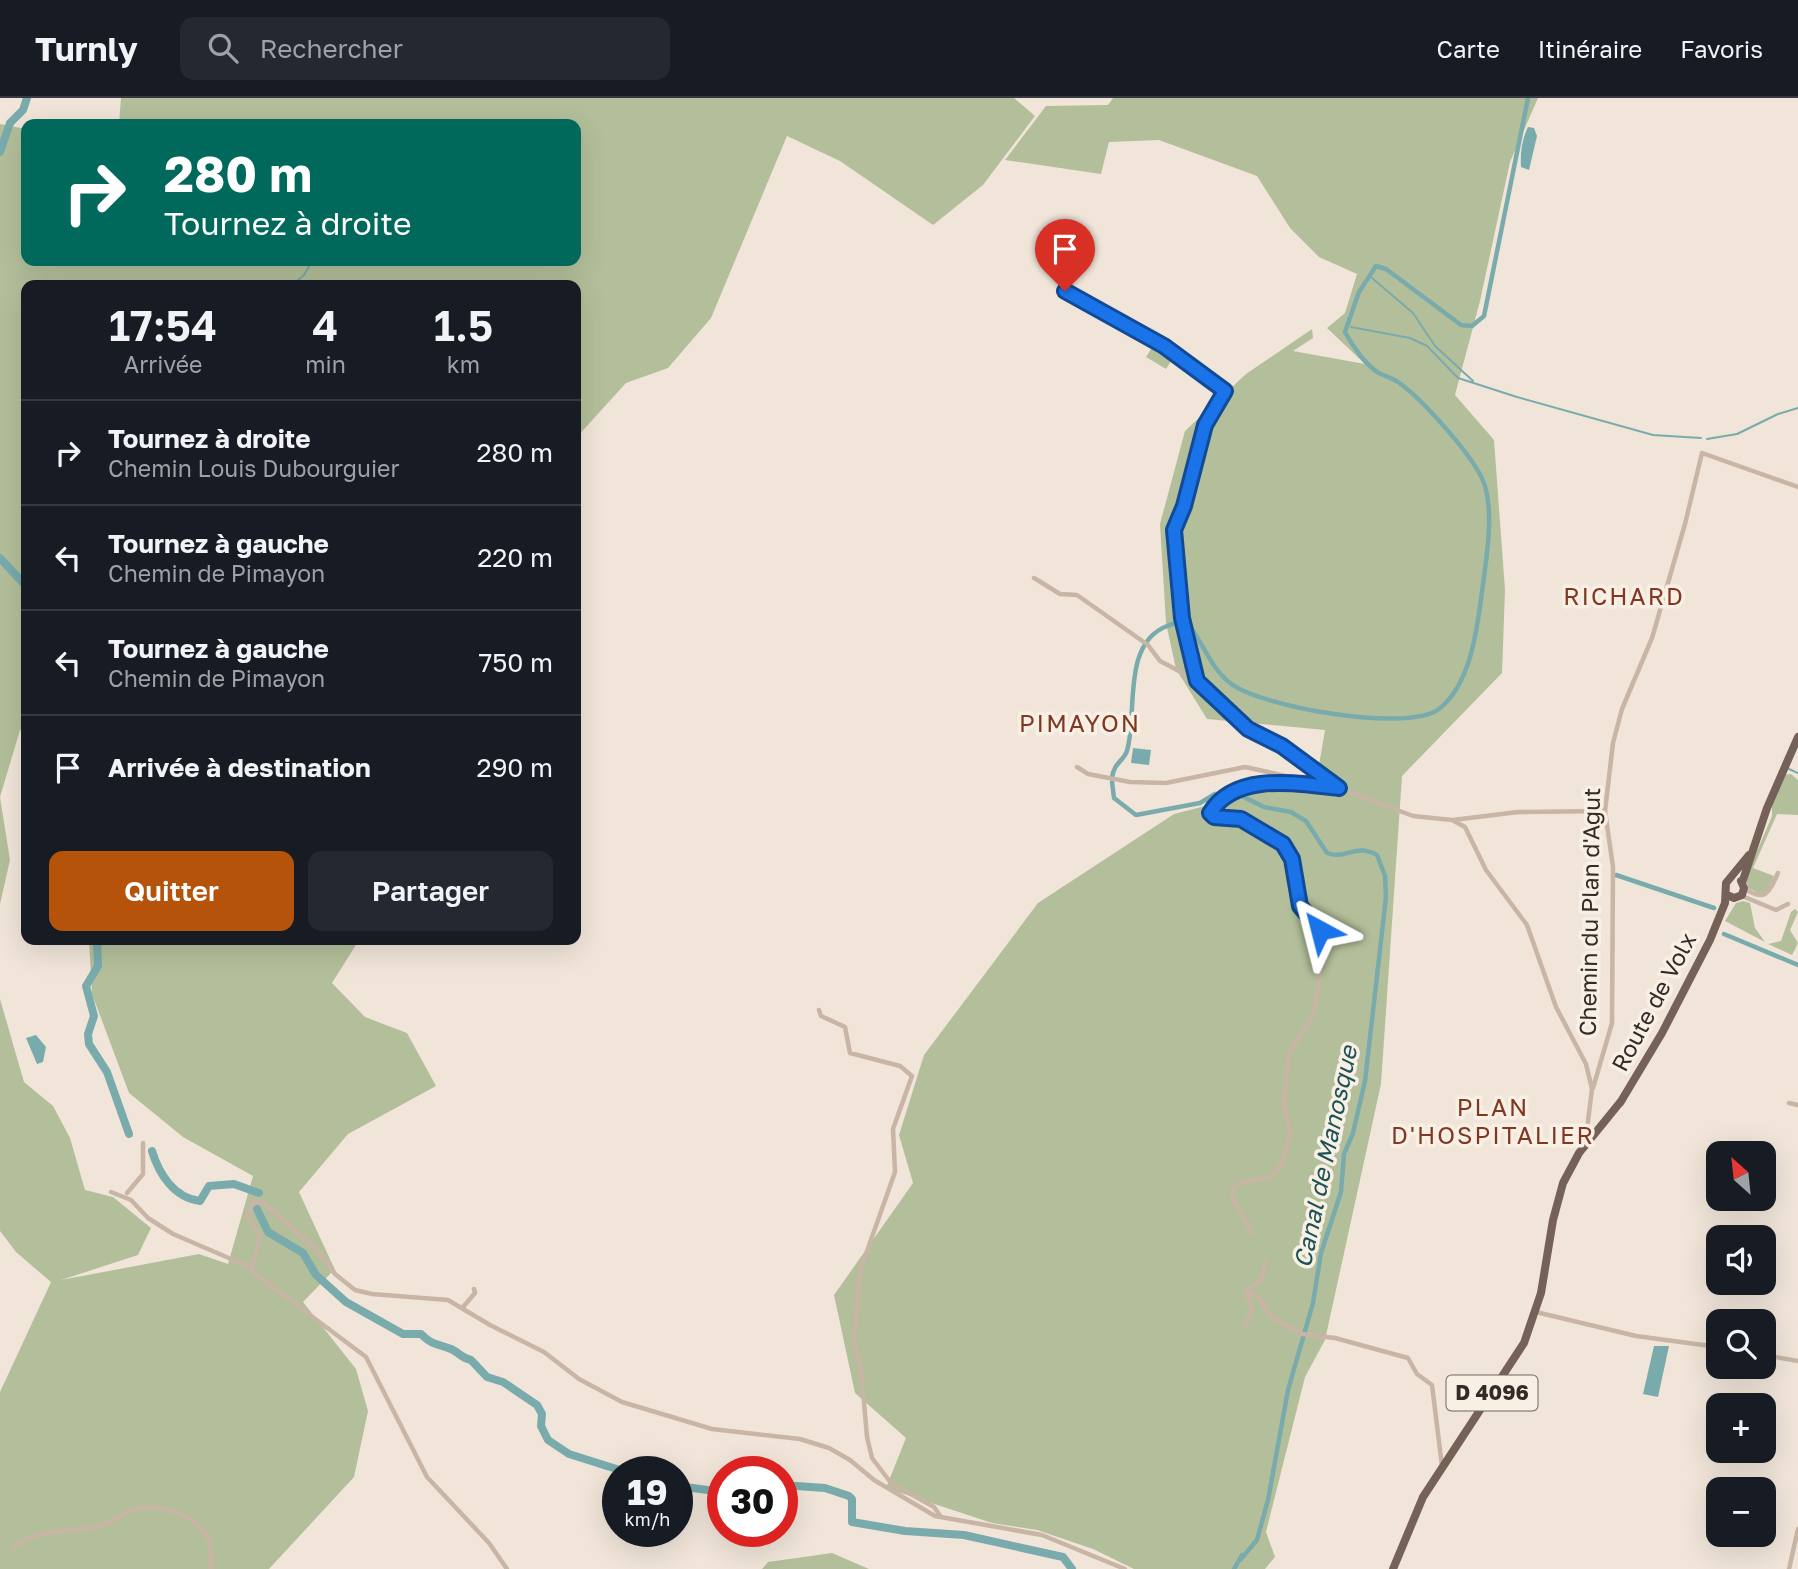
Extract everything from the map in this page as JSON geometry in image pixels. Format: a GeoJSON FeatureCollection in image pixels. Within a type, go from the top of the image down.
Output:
{"type":"FeatureCollection","features":[{"type":"Feature","properties":{"kind":"main road","name":"Route de Volx"},"geometry":{"type":"LineString","coordinates":[[1557,1203],[1576,1164],[1622,1100],[1662,1033],[1719,921],[1738,892],[1749,855],[1798,737]]}},
{"type":"Feature","properties":{"kind":"main road","name":"Route de Volx"},"geometry":{"type":"LineString","coordinates":[[1730,879],[1749,855]]}},
{"type":"Feature","properties":{"kind":"main road"},"geometry":{"type":"LineString","coordinates":[[1730,879],[1738,892],[1724,886],[1730,879]]}},
{"type":"Feature","properties":{"kind":"main road","name":"Route de Volx"},"geometry":{"type":"LineString","coordinates":[[1393,1569],[1417,1507],[1514,1360],[1536,1312],[1557,1203],[1566,1175],[1589,1140],[1622,1100]]}},
{"type":"Feature","properties":{"kind":"street"},"geometry":{"type":"LineString","coordinates":[[1066,267],[1062,286],[1065,291],[1164,346],[1225,391],[1205,425],[1184,506],[1174,530],[1182,620],[1197,681]]}},
{"type":"Feature","properties":{"kind":"street","name":"Chemin du Plan d'Agut"},"geometry":{"type":"LineString","coordinates":[[1592,1089],[1612,1023],[1613,867],[1605,811],[1613,743],[1622,709],[1648,649],[1685,524],[1702,453],[1798,487]]}},
{"type":"Feature","properties":{"kind":"street"},"geometry":{"type":"LineString","coordinates":[[1036,579],[1060,594],[1077,594],[1146,644],[1160,661],[1197,681],[1248,729],[1282,746],[1339,788]]}},
{"type":"Feature","properties":{"kind":"street"},"geometry":{"type":"LineString","coordinates":[[1077,766],[1088,774],[1115,780],[1160,783],[1229,769],[1251,768],[1339,788],[1413,816],[1452,820],[1518,812],[1605,811]]}},
{"type":"Feature","properties":{"kind":"street"},"geometry":{"type":"LineString","coordinates":[[1252,1233],[1233,1199],[1231,1190],[1239,1183],[1270,1177],[1282,1164],[1290,1134],[1284,1102],[1289,1053],[1314,1013],[1326,945],[1323,933],[1300,906],[1292,859],[1283,844],[1241,819],[1211,816],[1210,810],[1235,791],[1283,783],[1339,788]]}},
{"type":"Feature","properties":{"kind":"street"},"geometry":{"type":"LineString","coordinates":[[1452,820],[1465,827],[1492,879],[1527,925],[1556,1007],[1587,1064],[1592,1089],[1587,1132],[1589,1140],[1576,1164]]}},
{"type":"Feature","properties":{"kind":"street"},"geometry":{"type":"LineString","coordinates":[[1738,892],[1764,897],[1769,893],[1778,873]]}},
{"type":"Feature","properties":{"kind":"street"},"geometry":{"type":"LineString","coordinates":[[1738,892],[1776,910],[1788,904]]}},
{"type":"Feature","properties":{"kind":"street"},"geometry":{"type":"LineString","coordinates":[[819,1010],[821,1016],[845,1027],[850,1053],[900,1066],[912,1076],[892,1129],[895,1172],[860,1271],[854,1342],[861,1368],[867,1437],[872,1458],[891,1483],[934,1507],[941,1518]]}},
{"type":"Feature","properties":{"kind":"street"},"geometry":{"type":"LineString","coordinates":[[1789,1103],[1798,1105]]}},
{"type":"Feature","properties":{"kind":"street"},"geometry":{"type":"LineString","coordinates":[[127,1193],[143,1174],[143,1143]]}},
{"type":"Feature","properties":{"kind":"street"},"geometry":{"type":"LineString","coordinates":[[111,1192],[135,1202],[148,1218],[173,1234],[252,1268],[259,1278],[366,1357],[427,1477],[489,1543],[507,1569]]}},
{"type":"Feature","properties":{"kind":"street"},"geometry":{"type":"LineString","coordinates":[[252,1268],[260,1239],[247,1217],[254,1201],[264,1204],[316,1249],[335,1274],[355,1290],[372,1294],[448,1300],[544,1352],[572,1375],[622,1402],[712,1429],[800,1439],[829,1448],[896,1495],[941,1518],[1032,1533],[1081,1549],[1125,1569]]}},
{"type":"Feature","properties":{"kind":"street"},"geometry":{"type":"LineString","coordinates":[[1246,1292],[1262,1279],[1265,1262]]}},
{"type":"Feature","properties":{"kind":"street"},"geometry":{"type":"LineString","coordinates":[[463,1307],[475,1293],[474,1289]]}},
{"type":"Feature","properties":{"kind":"street"},"geometry":{"type":"LineString","coordinates":[[1246,1292],[1252,1308],[1246,1325]]}},
{"type":"Feature","properties":{"kind":"street"},"geometry":{"type":"LineString","coordinates":[[1246,1292],[1257,1296],[1271,1317],[1304,1335],[1335,1338],[1408,1358],[1417,1374],[1432,1385],[1438,1458],[1442,1466]]}},
{"type":"Feature","properties":{"kind":"street"},"geometry":{"type":"LineString","coordinates":[[1536,1312],[1636,1336],[1706,1346]]}},
{"type":"Feature","properties":{"kind":"street"},"geometry":{"type":"LineString","coordinates":[[1776,1357],[1798,1361]]}},
{"type":"Feature","properties":{"kind":"street"},"geometry":{"type":"LineString","coordinates":[[13,1548],[38,1534],[96,1527],[113,1522],[134,1510],[156,1506],[176,1513],[204,1532],[209,1542],[211,1569]]}},
{"type":"Feature","properties":{"kind":"street"},"geometry":{"type":"LineString","coordinates":[[1789,1569],[1798,1529]]}},
{"type":"Feature","properties":{"kind":"green space"},"geometry":{"type":"Polygon","coordinates":[[[121,98],[1014,98],[1035,116],[983,185],[933,225],[840,161],[787,136],[711,318],[668,368],[626,383],[581,432],[581,280],[21,280],[20,730],[0,797],[0,124],[21,128],[21,266],[581,266],[581,119],[119,119],[121,98]]]}},
{"type":"Feature","properties":{"kind":"green space"},"geometry":{"type":"Polygon","coordinates":[[[1113,98],[1538,98],[1510,162],[1480,301],[1455,395],[1494,440],[1505,590],[1502,673],[1402,776],[1381,1084],[1325,1340],[1305,1377],[1266,1532],[1275,1557],[1265,1569],[1134,1569],[1093,1549],[1037,1530],[992,1523],[886,1488],[906,1438],[855,1393],[834,1295],[913,1183],[899,1135],[924,1055],[1038,903],[1174,814],[1317,777],[1325,730],[1207,719],[1176,669],[1166,623],[1160,524],[1185,431],[1246,374],[1312,329],[1313,338],[1293,351],[1365,364],[1327,328],[1345,313],[1357,274],[1319,257],[1290,228],[1257,176],[1159,140],[1109,142],[1101,174],[1005,160],[1046,106],[1108,105],[1113,98]]]}},
{"type":"Feature","properties":{"kind":"green space"},"geometry":{"type":"Polygon","coordinates":[[[1153,346],[1173,358],[1166,369],[1146,357],[1153,346]]]}},
{"type":"Feature","properties":{"kind":"green space"},"geometry":{"type":"Polygon","coordinates":[[[1791,774],[1798,780],[1798,815],[1777,814],[1753,868],[1774,876],[1766,893],[1762,895],[1748,888],[1746,877],[1772,816],[1772,805],[1783,775],[1791,774]]]}},
{"type":"Feature","properties":{"kind":"green space"},"geometry":{"type":"Polygon","coordinates":[[[0,797],[10,860],[0,904],[0,797]]]}},
{"type":"Feature","properties":{"kind":"green space"},"geometry":{"type":"Polygon","coordinates":[[[1736,903],[1750,903],[1755,928],[1765,942],[1725,921],[1736,903]]]}},
{"type":"Feature","properties":{"kind":"green space"},"geometry":{"type":"Polygon","coordinates":[[[1795,909],[1798,912],[1790,930],[1798,943],[1792,955],[1768,944],[1781,941],[1791,912],[1795,909]]]}},
{"type":"Feature","properties":{"kind":"green space"},"geometry":{"type":"Polygon","coordinates":[[[89,945],[356,945],[332,983],[365,1017],[407,1033],[436,1086],[348,1134],[299,1192],[336,1272],[332,1272],[303,1302],[356,1369],[368,1411],[354,1477],[269,1569],[0,1569],[0,1392],[51,1282],[16,1252],[0,1231],[0,999],[24,1082],[53,1106],[70,1138],[85,1190],[113,1197],[151,1228],[138,1255],[61,1280],[199,1254],[228,1264],[253,1176],[183,1137],[129,1093],[92,994],[89,945]]]}},
{"type":"Feature","properties":{"kind":"green space"},"geometry":{"type":"Polygon","coordinates":[[[832,1553],[869,1569],[762,1569],[768,1562],[832,1553]]]}},
{"type":"Feature","properties":{"kind":"water"},"geometry":{"type":"Polygon","coordinates":[[[1528,127],[1534,128],[1537,136],[1529,170],[1521,167],[1521,151],[1528,127]]]}},
{"type":"Feature","properties":{"kind":"water"},"geometry":{"type":"Polygon","coordinates":[[[1133,748],[1151,750],[1149,765],[1131,763],[1133,748]]]}},
{"type":"Feature","properties":{"kind":"water"},"geometry":{"type":"Polygon","coordinates":[[[36,1035],[46,1047],[43,1062],[37,1064],[26,1038],[36,1035]]]}},
{"type":"Feature","properties":{"kind":"water"},"geometry":{"type":"Polygon","coordinates":[[[1654,1346],[1669,1346],[1658,1397],[1643,1394],[1654,1346]]]}},
{"type":"Feature","properties":{"kind":"waterway"},"geometry":{"type":"LineString","coordinates":[[0,152],[10,123],[23,110],[27,98]]}},
{"type":"Feature","properties":{"kind":"waterway","name":"Canal de Manosque"},"geometry":{"type":"LineString","coordinates":[[1112,778],[1127,751],[1134,681],[1143,648],[1153,635],[1175,623],[1188,623],[1212,662],[1230,683],[1271,701],[1301,708],[1367,718],[1422,716],[1439,709],[1459,685],[1471,655],[1482,592],[1489,525],[1485,486],[1460,445],[1434,415],[1398,382],[1369,365],[1345,332],[1359,292],[1376,266],[1386,269],[1461,325],[1472,326],[1484,316],[1528,98]]}},
{"type":"Feature","properties":{"kind":"waterway"},"geometry":{"type":"LineString","coordinates":[[298,280],[309,266]]}},
{"type":"Feature","properties":{"kind":"waterway"},"geometry":{"type":"LineString","coordinates":[[1372,278],[1413,313],[1435,346],[1473,381]]}},
{"type":"Feature","properties":{"kind":"waterway"},"geometry":{"type":"LineString","coordinates":[[1351,327],[1410,338],[1427,346],[1458,378],[1517,397],[1653,435],[1701,438]]}},
{"type":"Feature","properties":{"kind":"waterway"},"geometry":{"type":"LineString","coordinates":[[1707,439],[1737,434],[1778,414],[1798,408]]}},
{"type":"Feature","properties":{"kind":"waterway"},"geometry":{"type":"LineString","coordinates":[[0,558],[21,581]]}},
{"type":"Feature","properties":{"kind":"waterway"},"geometry":{"type":"LineString","coordinates":[[1789,769],[1798,773]]}},
{"type":"Feature","properties":{"kind":"waterway","name":"Canal de Manosque"},"geometry":{"type":"LineString","coordinates":[[1112,782],[1114,798],[1136,815],[1200,803],[1215,794],[1236,793],[1264,807],[1291,812],[1306,821],[1327,853],[1340,855],[1363,851],[1377,855],[1385,876],[1386,897],[1365,1081],[1353,1133],[1344,1154],[1341,1192],[1321,1253],[1313,1303],[1288,1390],[1268,1500],[1257,1540],[1241,1559]]}},
{"type":"Feature","properties":{"kind":"waterway"},"geometry":{"type":"LineString","coordinates":[[1616,875],[1714,908]]}},
{"type":"Feature","properties":{"kind":"waterway"},"geometry":{"type":"LineString","coordinates":[[1724,934],[1798,965]]}},
{"type":"Feature","properties":{"kind":"waterway"},"geometry":{"type":"LineString","coordinates":[[97,945],[98,966],[86,986],[94,1016],[88,1034],[89,1044],[107,1072],[129,1134]]}},
{"type":"Feature","properties":{"kind":"waterway"},"geometry":{"type":"LineString","coordinates":[[152,1151],[169,1184],[191,1199],[200,1201],[209,1186],[234,1184],[259,1193]]}},
{"type":"Feature","properties":{"kind":"waterway"},"geometry":{"type":"LineString","coordinates":[[257,1209],[268,1232],[303,1253],[316,1275],[346,1302],[403,1334],[421,1334],[433,1343],[471,1360],[487,1377],[503,1382],[537,1405],[542,1414],[541,1426],[548,1440],[569,1454],[602,1464]]}},
{"type":"Feature","properties":{"kind":"waterway"},"geometry":{"type":"LineString","coordinates":[[798,1486],[825,1488],[849,1496],[852,1499],[852,1522],[905,1531],[964,1535],[1063,1557],[1072,1569]]}},
{"type":"Feature","properties":{"kind":"waterway"},"geometry":{"type":"LineString","coordinates":[[693,1488],[707,1490]]}},
{"type":"Feature","properties":{"kind":"waterway","name":"Canal de Manosque"},"geometry":{"type":"LineString","coordinates":[[1234,1569],[1242,1555]]}},
{"type":"Feature","properties":{"kind":"district","name":"RICHARD"},"geometry":{"type":"Point","coordinates":[1624,597]}},
{"type":"Feature","properties":{"kind":"district","name":"PIMAYON"},"geometry":{"type":"Point","coordinates":[1080,724]}},
{"type":"Feature","properties":{"kind":"district","name":"PLAN D'HOSPITALIER"},"geometry":{"type":"Point","coordinates":[1493,1122]}},
{"type":"Feature","properties":{"kind":"route"},"geometry":{"type":"LineString","coordinates":[[1065,291],[1164,346],[1225,391],[1205,425],[1184,506],[1174,530],[1182,618],[1197,681],[1248,729],[1282,746],[1339,788],[1283,783],[1241,788],[1217,804],[1210,813],[1214,817],[1241,819],[1283,844],[1292,859],[1300,906],[1320,930]]}}]}
